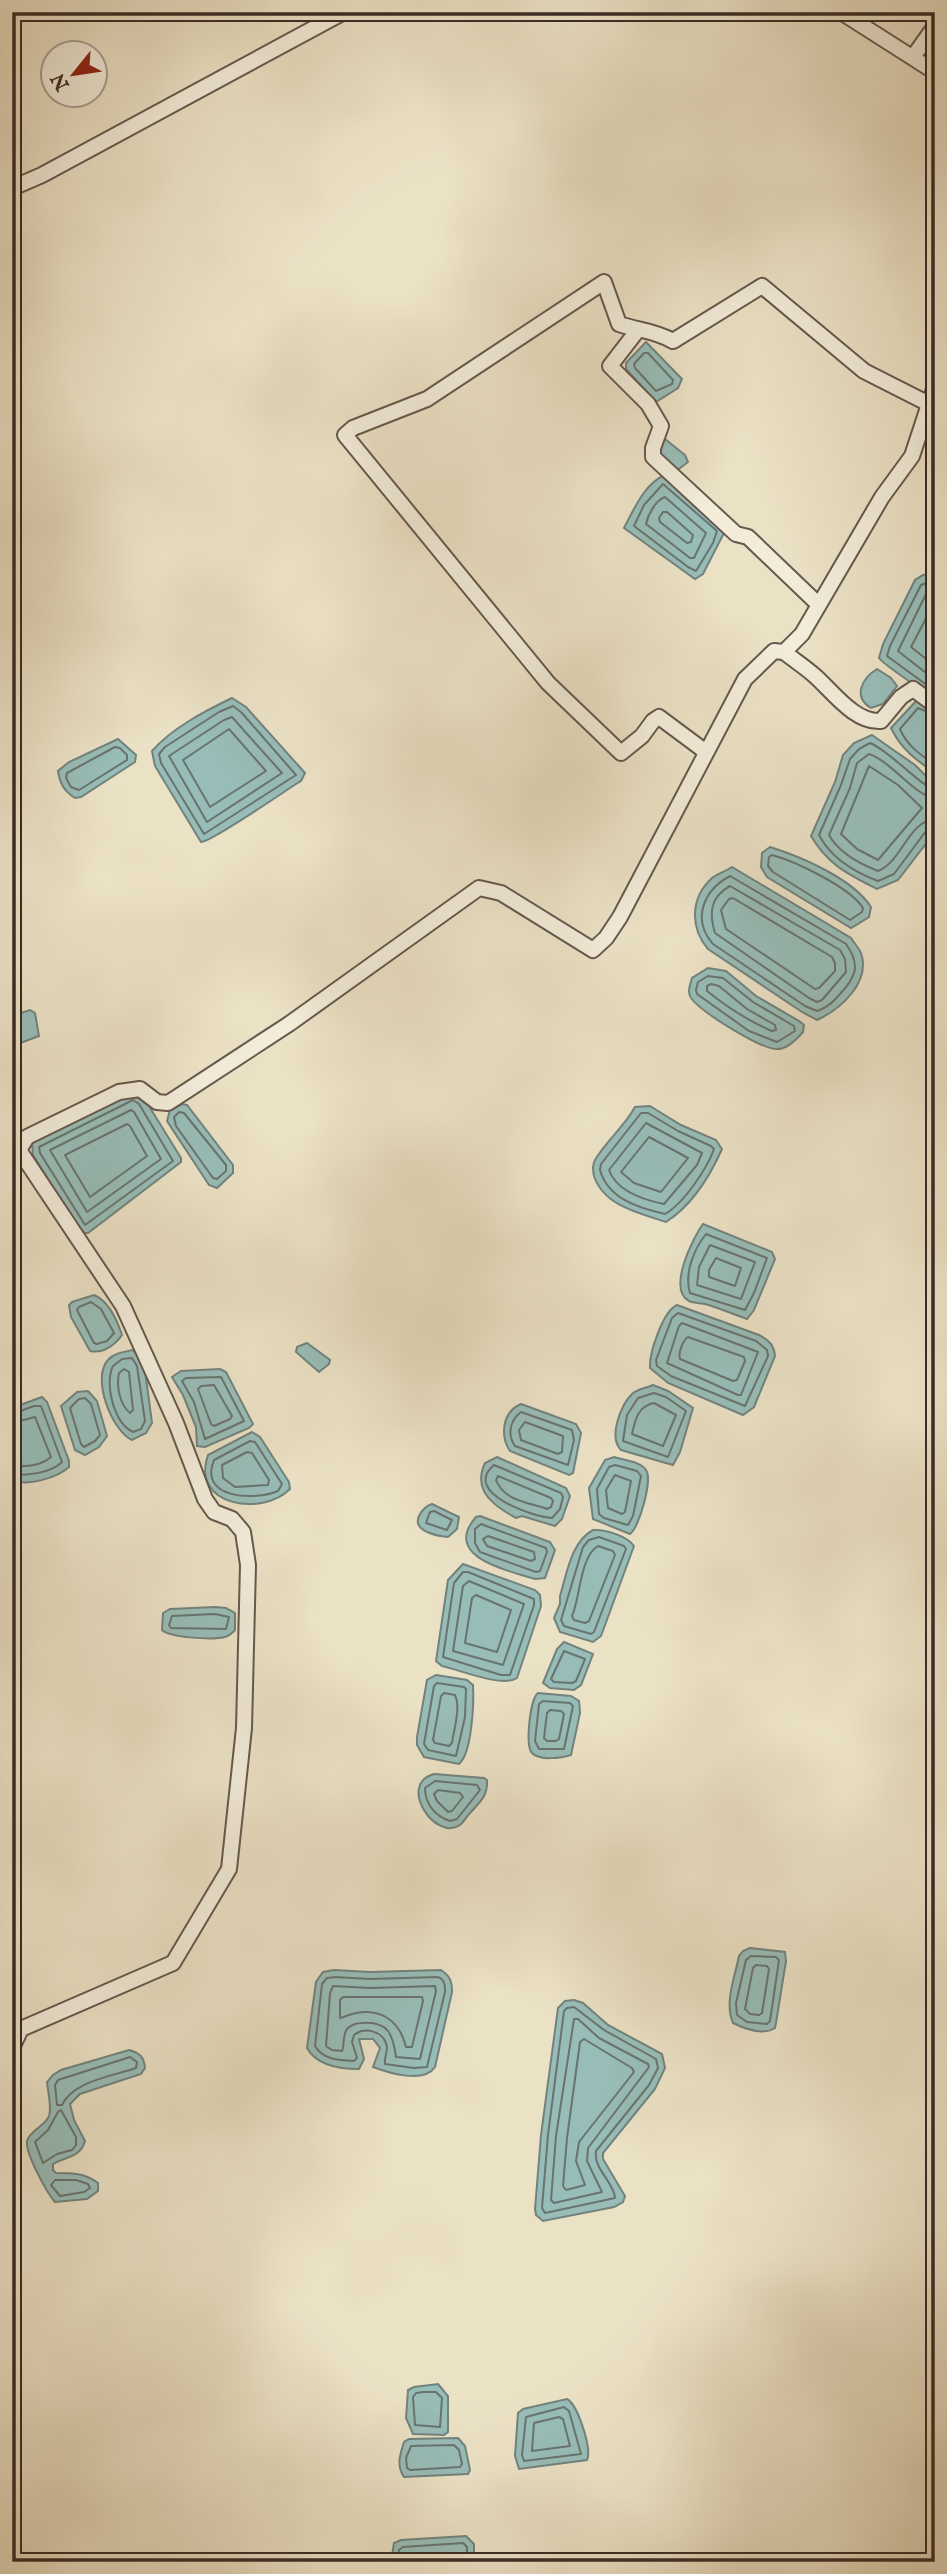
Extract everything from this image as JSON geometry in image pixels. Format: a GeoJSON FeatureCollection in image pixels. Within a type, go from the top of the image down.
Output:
{"type":"FeatureCollection","features":[{"type":"Feature","properties":{"kind":"street"},"geometry":{"type":"LineString","coordinates":[[12,188],[42,175],[344,12]]}},
{"type":"Feature","properties":{"kind":"street"},"geometry":{"type":"LineString","coordinates":[[841,12],[935,72]]}},
{"type":"Feature","properties":{"kind":"street"},"geometry":{"type":"LineString","coordinates":[[913,57],[935,26]]}},
{"type":"Feature","properties":{"kind":"street"},"geometry":{"type":"LineString","coordinates":[[706,752],[659,717],[642,736],[621,753],[548,683],[345,435],[354,428],[427,399],[604,282],[619,324],[637,331],[655,331],[674,341],[762,286],[864,370],[929,404]]}},
{"type":"Feature","properties":{"kind":"street"},"geometry":{"type":"LineString","coordinates":[[637,331],[610,366],[648,404],[661,426],[653,448],[653,457],[736,534],[748,537],[818,604]]}},
{"type":"Feature","properties":{"kind":"street"},"geometry":{"type":"LineString","coordinates":[[784,652],[802,634],[883,497],[912,456],[935,386]]}},
{"type":"Feature","properties":{"kind":"street"},"geometry":{"type":"LineString","coordinates":[[19,1150],[27,1137],[119,1092],[140,1088],[157,1102],[168,1103],[289,1024],[480,888],[501,893],[593,950],[606,938],[620,917],[745,679],[774,651],[784,652],[855,712],[872,722],[881,721],[901,697],[913,689],[935,705]]}},
{"type":"Feature","properties":{"kind":"street"},"geometry":{"type":"LineString","coordinates":[[12,1133],[19,1150],[123,1306],[176,1423],[205,1499],[214,1512],[232,1519],[243,1532],[248,1565],[244,1728],[229,1869],[173,1963],[21,2029],[12,2049]]}},
{"type":"Feature","properties":{"kind":"water"},"geometry":{"type":"Polygon","coordinates":[[[646,342],[682,379],[678,388],[656,402],[626,369],[626,363],[646,342]]]}},
{"type":"Feature","properties":{"kind":"water"},"geometry":{"type":"Polygon","coordinates":[[[665,439],[685,455],[688,462],[675,472],[659,457],[658,443],[665,439]]]}},
{"type":"Feature","properties":{"kind":"water"},"geometry":{"type":"Polygon","coordinates":[[[665,475],[726,529],[703,574],[695,579],[624,528],[646,490],[665,475]]]}},
{"type":"Feature","properties":{"kind":"water"},"geometry":{"type":"Polygon","coordinates":[[[935,567],[935,699],[879,658],[883,644],[915,580],[931,574],[935,567]]]}},
{"type":"Feature","properties":{"kind":"water"},"geometry":{"type":"Polygon","coordinates":[[[877,669],[891,678],[897,686],[883,704],[871,708],[862,699],[861,688],[877,669]]]}},
{"type":"Feature","properties":{"kind":"water"},"geometry":{"type":"Polygon","coordinates":[[[232,698],[246,707],[305,773],[301,781],[232,826],[201,842],[155,766],[152,751],[200,714],[232,698]]]}},
{"type":"Feature","properties":{"kind":"water"},"geometry":{"type":"Polygon","coordinates":[[[917,700],[935,708],[935,773],[910,754],[891,728],[917,700]]]}},
{"type":"Feature","properties":{"kind":"water"},"geometry":{"type":"Polygon","coordinates":[[[872,735],[915,765],[935,785],[935,832],[898,880],[877,889],[832,862],[811,836],[835,782],[843,755],[854,743],[872,735]]]}},
{"type":"Feature","properties":{"kind":"water"},"geometry":{"type":"Polygon","coordinates":[[[118,739],[136,755],[135,762],[81,797],[75,798],[68,793],[61,783],[58,771],[69,762],[118,739]]]}},
{"type":"Feature","properties":{"kind":"water"},"geometry":{"type":"Polygon","coordinates":[[[770,847],[840,878],[871,907],[869,917],[851,928],[767,877],[761,867],[762,853],[770,847]]]}},
{"type":"Feature","properties":{"kind":"water"},"geometry":{"type":"Polygon","coordinates":[[[732,867],[851,938],[861,953],[862,974],[852,993],[835,1009],[817,1020],[708,949],[702,941],[696,923],[696,904],[712,878],[732,867]]]}},
{"type":"Feature","properties":{"kind":"water"},"geometry":{"type":"Polygon","coordinates":[[[708,968],[726,971],[756,996],[799,1021],[804,1025],[803,1032],[787,1046],[776,1049],[757,1043],[718,1020],[697,1004],[689,993],[692,978],[708,968]]]}},
{"type":"Feature","properties":{"kind":"water"},"geometry":{"type":"Polygon","coordinates":[[[30,1010],[35,1013],[39,1036],[12,1046],[12,1016],[30,1010]]]}},
{"type":"Feature","properties":{"kind":"water"},"geometry":{"type":"Polygon","coordinates":[[[133,1093],[144,1098],[181,1162],[85,1233],[77,1226],[33,1155],[32,1143],[37,1138],[133,1093]]]}},
{"type":"Feature","properties":{"kind":"water"},"geometry":{"type":"Polygon","coordinates":[[[182,1104],[187,1105],[233,1165],[233,1173],[217,1188],[209,1185],[167,1121],[170,1110],[182,1104]]]}},
{"type":"Feature","properties":{"kind":"water"},"geometry":{"type":"Polygon","coordinates":[[[650,1106],[681,1125],[716,1140],[722,1149],[699,1190],[684,1208],[666,1222],[614,1201],[599,1186],[593,1172],[599,1153],[635,1107],[650,1106]]]}},
{"type":"Feature","properties":{"kind":"water"},"geometry":{"type":"Polygon","coordinates":[[[703,1224],[772,1252],[775,1259],[754,1310],[747,1319],[705,1304],[691,1302],[683,1295],[680,1286],[684,1263],[703,1224]]]}},
{"type":"Feature","properties":{"kind":"water"},"geometry":{"type":"Polygon","coordinates":[[[94,1295],[108,1306],[122,1335],[108,1348],[95,1352],[90,1351],[71,1317],[69,1305],[94,1295]]]}},
{"type":"Feature","properties":{"kind":"water"},"geometry":{"type":"Polygon","coordinates":[[[677,1305],[759,1335],[772,1346],[775,1356],[754,1407],[743,1415],[668,1383],[650,1368],[658,1333],[667,1315],[677,1305]]]}},
{"type":"Feature","properties":{"kind":"water"},"geometry":{"type":"Polygon","coordinates":[[[307,1343],[330,1360],[319,1372],[296,1352],[297,1347],[307,1343]]]}},
{"type":"Feature","properties":{"kind":"water"},"geometry":{"type":"Polygon","coordinates":[[[133,1350],[144,1363],[152,1423],[146,1433],[132,1440],[117,1426],[111,1415],[102,1379],[103,1368],[110,1358],[133,1350]]]}},
{"type":"Feature","properties":{"kind":"water"},"geometry":{"type":"Polygon","coordinates":[[[220,1369],[226,1372],[253,1424],[205,1447],[197,1446],[196,1427],[183,1395],[172,1377],[181,1371],[220,1369]]]}},
{"type":"Feature","properties":{"kind":"water"},"geometry":{"type":"Polygon","coordinates":[[[653,1385],[668,1391],[693,1408],[680,1452],[673,1465],[621,1450],[617,1444],[616,1429],[628,1399],[634,1392],[653,1385]]]}},
{"type":"Feature","properties":{"kind":"water"},"geometry":{"type":"Polygon","coordinates":[[[88,1391],[97,1401],[107,1436],[99,1447],[85,1455],[75,1450],[61,1406],[77,1392],[88,1391]]]}},
{"type":"Feature","properties":{"kind":"water"},"geometry":{"type":"Polygon","coordinates":[[[42,1397],[47,1402],[69,1467],[42,1480],[18,1481],[12,1479],[12,1408],[42,1397]]]}},
{"type":"Feature","properties":{"kind":"water"},"geometry":{"type":"Polygon","coordinates":[[[521,1404],[576,1424],[581,1433],[573,1473],[569,1475],[510,1451],[505,1438],[505,1425],[510,1413],[521,1404]]]}},
{"type":"Feature","properties":{"kind":"water"},"geometry":{"type":"Polygon","coordinates":[[[252,1432],[260,1437],[289,1482],[290,1489],[278,1498],[263,1503],[232,1502],[219,1496],[209,1486],[205,1472],[208,1455],[252,1432]]]}},
{"type":"Feature","properties":{"kind":"water"},"geometry":{"type":"Polygon","coordinates":[[[497,1457],[566,1488],[570,1496],[562,1519],[555,1526],[522,1516],[516,1518],[487,1496],[481,1482],[482,1473],[485,1463],[497,1457]]]}},
{"type":"Feature","properties":{"kind":"water"},"geometry":{"type":"Polygon","coordinates":[[[614,1457],[640,1465],[648,1475],[644,1503],[630,1534],[593,1519],[589,1488],[605,1460],[614,1457]]]}},
{"type":"Feature","properties":{"kind":"water"},"geometry":{"type":"Polygon","coordinates":[[[432,1504],[459,1517],[457,1529],[448,1537],[427,1532],[419,1525],[421,1512],[432,1504]]]}},
{"type":"Feature","properties":{"kind":"water"},"geometry":{"type":"Polygon","coordinates":[[[480,1516],[550,1542],[555,1550],[545,1578],[535,1579],[510,1572],[472,1552],[467,1542],[467,1531],[476,1517],[480,1516]]]}},
{"type":"Feature","properties":{"kind":"water"},"geometry":{"type":"Polygon","coordinates":[[[593,1530],[615,1534],[634,1546],[601,1636],[593,1642],[560,1632],[554,1618],[575,1550],[593,1530]]]}},
{"type":"Feature","properties":{"kind":"water"},"geometry":{"type":"Polygon","coordinates":[[[463,1564],[535,1590],[540,1595],[541,1606],[517,1678],[510,1681],[492,1680],[442,1666],[436,1661],[448,1580],[463,1564]]]}},
{"type":"Feature","properties":{"kind":"water"},"geometry":{"type":"Polygon","coordinates":[[[226,1608],[235,1613],[235,1630],[229,1636],[192,1638],[162,1630],[163,1613],[170,1609],[226,1608]]]}},
{"type":"Feature","properties":{"kind":"water"},"geometry":{"type":"Polygon","coordinates":[[[564,1642],[593,1654],[581,1685],[574,1690],[550,1688],[543,1683],[557,1649],[564,1642]]]}},
{"type":"Feature","properties":{"kind":"water"},"geometry":{"type":"Polygon","coordinates":[[[436,1675],[467,1680],[473,1685],[469,1739],[467,1750],[459,1764],[424,1757],[417,1745],[427,1680],[436,1675]]]}},
{"type":"Feature","properties":{"kind":"water"},"geometry":{"type":"Polygon","coordinates":[[[538,1693],[571,1696],[579,1701],[580,1713],[571,1755],[545,1758],[532,1753],[529,1722],[538,1693]]]}},
{"type":"Feature","properties":{"kind":"water"},"geometry":{"type":"Polygon","coordinates":[[[434,1774],[487,1780],[483,1798],[460,1825],[450,1828],[440,1826],[424,1810],[419,1799],[419,1789],[423,1780],[434,1774]]]}},
{"type":"Feature","properties":{"kind":"water"},"geometry":{"type":"Polygon","coordinates":[[[750,1948],[785,1952],[786,1961],[775,2028],[770,2030],[754,2031],[738,2025],[733,2023],[731,2015],[731,1990],[739,1956],[750,1948]]]}},
{"type":"Feature","properties":{"kind":"water"},"geometry":{"type":"Polygon","coordinates":[[[441,1970],[447,1974],[452,1992],[435,2067],[430,2072],[406,2076],[373,2067],[380,2048],[373,2039],[359,2039],[364,2059],[359,2069],[323,2063],[311,2054],[307,2048],[316,1982],[323,1972],[441,1970]]]}},
{"type":"Feature","properties":{"kind":"water"},"geometry":{"type":"Polygon","coordinates":[[[565,2001],[583,2003],[608,2025],[662,2054],[665,2068],[655,2089],[603,2153],[603,2159],[625,2196],[623,2202],[614,2207],[543,2221],[536,2215],[535,2209],[541,2135],[558,2008],[565,2001]]]}},
{"type":"Feature","properties":{"kind":"water"},"geometry":{"type":"Polygon","coordinates":[[[129,2050],[141,2056],[144,2061],[145,2068],[141,2074],[80,2094],[70,2104],[74,2120],[85,2141],[76,2154],[53,2164],[56,2173],[78,2174],[98,2183],[98,2191],[87,2199],[55,2202],[37,2173],[27,2147],[28,2137],[49,2116],[47,2082],[61,2070],[129,2050]]]}},
{"type":"Feature","properties":{"kind":"water"},"geometry":{"type":"Polygon","coordinates":[[[438,2384],[448,2396],[448,2432],[444,2435],[413,2434],[406,2418],[408,2390],[438,2384]]]}},
{"type":"Feature","properties":{"kind":"water"},"geometry":{"type":"Polygon","coordinates":[[[567,2399],[583,2428],[588,2447],[587,2460],[519,2469],[515,2456],[518,2413],[523,2409],[567,2399]]]}},
{"type":"Feature","properties":{"kind":"water"},"geometry":{"type":"Polygon","coordinates":[[[458,2438],[465,2446],[470,2470],[468,2474],[404,2477],[399,2464],[404,2442],[409,2439],[458,2438]]]}},
{"type":"Feature","properties":{"kind":"water"},"geometry":{"type":"Polygon","coordinates":[[[466,2536],[474,2544],[474,2562],[391,2562],[394,2543],[401,2540],[466,2536]]]}}]}
